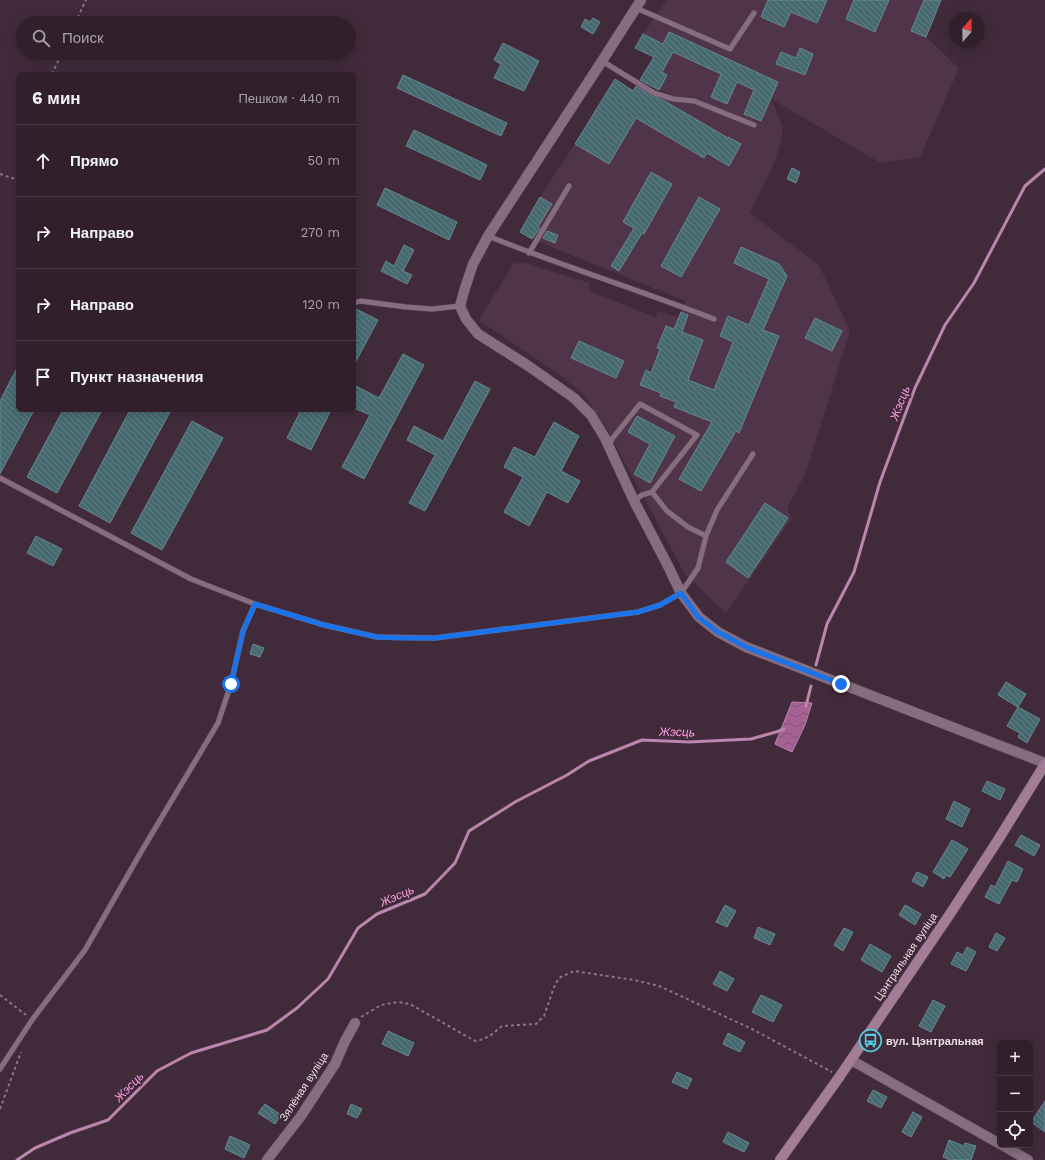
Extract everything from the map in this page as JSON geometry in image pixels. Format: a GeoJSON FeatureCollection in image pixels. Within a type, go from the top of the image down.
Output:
{"type":"FeatureCollection","features":[{"type":"Feature","properties":{"kind":"street"},"geometry":{"type":"LineString","coordinates":[[639,4],[488,236],[473,264],[460,306],[466,319],[478,334],[527,365],[574,398],[591,415],[605,438],[634,501],[681,593],[698,617],[718,632],[746,647],[1045,763]]}},
{"type":"Feature","properties":{"kind":"street","name":"Цэнтральная вуліца"},"geometry":{"type":"LineString","coordinates":[[780,1160],[840,1076],[950,914],[998,840],[1045,763]]}},
{"type":"Feature","properties":{"kind":"street","name":"Зялёная вуліца"},"geometry":{"type":"LineString","coordinates":[[267,1160],[301,1116],[334,1064],[355,1023]]}},
{"type":"Feature","properties":{"kind":"street"},"geometry":{"type":"LineString","coordinates":[[851,1060],[997,1142]]}},
{"type":"Feature","properties":{"kind":"street"},"geometry":{"type":"LineString","coordinates":[[1008,1148],[1028,1160]]}},
{"type":"Feature","properties":{"kind":"lane"},"geometry":{"type":"LineString","coordinates":[[639,4],[730,50],[754,13]]}},
{"type":"Feature","properties":{"kind":"lane"},"geometry":{"type":"LineString","coordinates":[[602,61],[654,93],[694,101],[754,125]]}},
{"type":"Feature","properties":{"kind":"lane"},"geometry":{"type":"LineString","coordinates":[[529,253],[570,186]]}},
{"type":"Feature","properties":{"kind":"lane"},"geometry":{"type":"LineString","coordinates":[[488,236],[529,253],[714,319]]}},
{"type":"Feature","properties":{"kind":"lane"},"geometry":{"type":"LineString","coordinates":[[356,302],[360,301],[432,309],[460,306]]}},
{"type":"Feature","properties":{"kind":"lane"},"geometry":{"type":"LineString","coordinates":[[609,446],[612,439],[640,404],[697,434],[652,492],[642,495],[634,501]]}},
{"type":"Feature","properties":{"kind":"lane"},"geometry":{"type":"LineString","coordinates":[[0,478],[191,579],[255,604],[324,625],[377,637],[435,638],[638,612],[660,605],[681,593],[698,568],[706,536],[717,510],[753,454]]}},
{"type":"Feature","properties":{"kind":"lane"},"geometry":{"type":"LineString","coordinates":[[652,492],[666,511],[688,527],[706,536]]}},
{"type":"Feature","properties":{"kind":"lane"},"geometry":{"type":"LineString","coordinates":[[0,1069],[32,1020],[85,950],[145,845],[218,723],[231,684],[243,631],[255,604]]}},
{"type":"Feature","properties":{"kind":"path"},"geometry":{"type":"LineString","coordinates":[[78,16],[86,0]]}},
{"type":"Feature","properties":{"kind":"path"},"geometry":{"type":"LineString","coordinates":[[53,72],[59,60]]}},
{"type":"Feature","properties":{"kind":"path"},"geometry":{"type":"LineString","coordinates":[[0,174],[16,179]]}},
{"type":"Feature","properties":{"kind":"path"},"geometry":{"type":"LineString","coordinates":[[355,1023],[362,1016],[381,1005],[398,1002],[410,1004],[475,1040],[480,1040],[490,1036],[502,1026],[536,1024],[544,1016],[554,987],[559,978],[574,972],[634,980],[659,986],[752,1029],[840,1076]]}},
{"type":"Feature","properties":{"kind":"path"},"geometry":{"type":"LineString","coordinates":[[0,995],[32,1020]]}},
{"type":"Feature","properties":{"kind":"path"},"geometry":{"type":"LineString","coordinates":[[0,1109],[23,1047]]}},
{"type":"Feature","properties":{"kind":"shaded area"},"geometry":{"type":"Polygon","coordinates":[[[667,0],[941,0],[926,37],[959,68],[920,157],[881,163],[771,99],[783,128],[780,145],[775,161],[750,213],[819,265],[850,331],[806,472],[787,509],[792,518],[726,613],[685,574],[608,431],[584,395],[560,375],[479,320],[513,264],[523,262],[589,283],[589,291],[655,317],[658,311],[679,318],[685,301],[532,239],[520,232],[540,197],[615,79],[659,106],[667,93],[640,79],[653,57],[635,48],[667,0]]]}},
{"type":"Feature","properties":{"kind":"water"},"geometry":{"type":"Polygon","coordinates":[[[792,702],[812,703],[805,725],[792,752],[775,744],[792,702]]]}},
{"type":"Feature","properties":{"kind":"building"},"geometry":{"type":"Polygon","coordinates":[[[768,0],[827,0],[817,23],[791,12],[784,27],[761,17],[768,0]]]}},
{"type":"Feature","properties":{"kind":"building"},"geometry":{"type":"Polygon","coordinates":[[[854,0],[889,0],[875,32],[846,19],[854,0]]]}},
{"type":"Feature","properties":{"kind":"building"},"geometry":{"type":"Polygon","coordinates":[[[924,0],[941,0],[926,37],[911,31],[924,0]]]}},
{"type":"Feature","properties":{"kind":"building"},"geometry":{"type":"Polygon","coordinates":[[[593,18],[600,22],[593,34],[581,27],[585,19],[590,22],[593,18]]]}},
{"type":"Feature","properties":{"kind":"building"},"geometry":{"type":"Polygon","coordinates":[[[669,32],[778,82],[761,121],[744,114],[754,90],[737,82],[727,104],[711,97],[721,74],[673,52],[662,72],[667,75],[659,90],[640,80],[654,57],[635,48],[643,34],[663,44],[669,32]]]}},
{"type":"Feature","properties":{"kind":"building"},"geometry":{"type":"Polygon","coordinates":[[[503,43],[539,61],[524,91],[494,78],[501,64],[494,60],[503,43]]]}},
{"type":"Feature","properties":{"kind":"building"},"geometry":{"type":"Polygon","coordinates":[[[800,48],[813,54],[805,75],[776,64],[781,52],[796,58],[800,48]]]}},
{"type":"Feature","properties":{"kind":"building"},"geometry":{"type":"Polygon","coordinates":[[[403,75],[507,123],[501,136],[397,88],[403,75]]]}},
{"type":"Feature","properties":{"kind":"building"},"geometry":{"type":"Polygon","coordinates":[[[615,79],[633,91],[636,86],[741,144],[729,166],[707,153],[704,158],[636,118],[609,164],[575,144],[615,79]]]}},
{"type":"Feature","properties":{"kind":"building"},"geometry":{"type":"Polygon","coordinates":[[[414,130],[487,165],[480,180],[406,146],[414,130]]]}},
{"type":"Feature","properties":{"kind":"building"},"geometry":{"type":"Polygon","coordinates":[[[792,168],[800,172],[796,183],[787,179],[792,168]]]}},
{"type":"Feature","properties":{"kind":"building"},"geometry":{"type":"Polygon","coordinates":[[[651,172],[672,184],[644,234],[642,233],[619,271],[611,266],[634,228],[623,222],[651,172]]]}},
{"type":"Feature","properties":{"kind":"building"},"geometry":{"type":"Polygon","coordinates":[[[385,188],[457,222],[449,240],[377,205],[385,188]]]}},
{"type":"Feature","properties":{"kind":"building"},"geometry":{"type":"Polygon","coordinates":[[[540,197],[552,204],[538,227],[540,228],[532,239],[520,232],[540,197]]]}},
{"type":"Feature","properties":{"kind":"building"},"geometry":{"type":"Polygon","coordinates":[[[699,197],[720,209],[681,277],[661,266],[699,197]]]}},
{"type":"Feature","properties":{"kind":"building"},"geometry":{"type":"Polygon","coordinates":[[[547,231],[558,235],[555,243],[543,238],[547,231]]]}},
{"type":"Feature","properties":{"kind":"building"},"geometry":{"type":"Polygon","coordinates":[[[404,245],[414,250],[403,271],[412,275],[407,284],[381,271],[386,261],[394,266],[404,245]]]}},
{"type":"Feature","properties":{"kind":"building"},"geometry":{"type":"Polygon","coordinates":[[[741,247],[779,264],[787,276],[763,330],[779,336],[739,433],[736,431],[701,491],[679,479],[712,422],[674,407],[676,402],[660,396],[661,393],[640,385],[646,370],[651,373],[660,349],[657,348],[666,326],[674,329],[681,312],[688,315],[682,332],[703,340],[688,380],[714,390],[733,342],[720,336],[728,316],[749,325],[769,279],[734,263],[741,247]]]}},
{"type":"Feature","properties":{"kind":"building"},"geometry":{"type":"Polygon","coordinates":[[[356,309],[378,320],[356,361],[356,309]]]}},
{"type":"Feature","properties":{"kind":"building"},"geometry":{"type":"Polygon","coordinates":[[[815,318],[842,331],[832,351],[805,338],[815,318]]]}},
{"type":"Feature","properties":{"kind":"building"},"geometry":{"type":"Polygon","coordinates":[[[579,341],[624,361],[616,378],[571,358],[579,341]]]}},
{"type":"Feature","properties":{"kind":"building"},"geometry":{"type":"Polygon","coordinates":[[[403,354],[424,365],[364,479],[342,467],[370,415],[356,409],[356,386],[379,398],[403,354]]]}},
{"type":"Feature","properties":{"kind":"building"},"geometry":{"type":"Polygon","coordinates":[[[16,370],[16,412],[33,412],[0,474],[0,401],[16,370]]]}},
{"type":"Feature","properties":{"kind":"building"},"geometry":{"type":"Polygon","coordinates":[[[475,381],[490,389],[425,511],[409,503],[435,455],[407,440],[414,426],[443,441],[475,381]]]}},
{"type":"Feature","properties":{"kind":"building"},"geometry":{"type":"Polygon","coordinates":[[[62,412],[101,412],[57,493],[27,477],[62,412]]]}},
{"type":"Feature","properties":{"kind":"building"},"geometry":{"type":"Polygon","coordinates":[[[129,412],[170,412],[110,523],[79,506],[129,412]]]}},
{"type":"Feature","properties":{"kind":"building"},"geometry":{"type":"Polygon","coordinates":[[[300,412],[330,412],[311,450],[287,438],[300,412]]]}},
{"type":"Feature","properties":{"kind":"building"},"geometry":{"type":"Polygon","coordinates":[[[637,416],[675,436],[650,483],[634,474],[650,444],[628,432],[637,416]]]}},
{"type":"Feature","properties":{"kind":"building"},"geometry":{"type":"Polygon","coordinates":[[[192,421],[223,438],[162,550],[131,533],[192,421]]]}},
{"type":"Feature","properties":{"kind":"building"},"geometry":{"type":"Polygon","coordinates":[[[554,422],[579,436],[561,471],[580,481],[568,503],[547,492],[529,526],[504,512],[523,477],[504,467],[514,447],[535,457],[554,422]]]}},
{"type":"Feature","properties":{"kind":"building"},"geometry":{"type":"Polygon","coordinates":[[[765,503],[788,518],[748,578],[726,562],[765,503]]]}},
{"type":"Feature","properties":{"kind":"building"},"geometry":{"type":"Polygon","coordinates":[[[36,536],[62,549],[53,566],[27,553],[36,536]]]}},
{"type":"Feature","properties":{"kind":"building"},"geometry":{"type":"Polygon","coordinates":[[[253,644],[264,648],[260,657],[250,654],[253,644]]]}},
{"type":"Feature","properties":{"kind":"building"},"geometry":{"type":"Polygon","coordinates":[[[1006,682],[1026,694],[1018,707],[998,695],[1006,682]]]}},
{"type":"Feature","properties":{"kind":"building"},"geometry":{"type":"Polygon","coordinates":[[[1018,707],[1040,719],[1027,743],[1018,737],[1020,733],[1007,726],[1018,707]]]}},
{"type":"Feature","properties":{"kind":"building"},"geometry":{"type":"Polygon","coordinates":[[[987,781],[1005,789],[1000,800],[982,791],[987,781]]]}},
{"type":"Feature","properties":{"kind":"building"},"geometry":{"type":"Polygon","coordinates":[[[954,801],[970,809],[962,827],[946,819],[954,801]]]}},
{"type":"Feature","properties":{"kind":"building"},"geometry":{"type":"Polygon","coordinates":[[[1021,835],[1040,845],[1034,856],[1015,845],[1021,835]]]}},
{"type":"Feature","properties":{"kind":"building"},"geometry":{"type":"Polygon","coordinates":[[[952,840],[968,849],[950,877],[946,875],[944,879],[933,872],[952,840]]]}},
{"type":"Feature","properties":{"kind":"building"},"geometry":{"type":"Polygon","coordinates":[[[1008,861],[1023,869],[1017,882],[1012,880],[999,904],[985,897],[991,885],[995,887],[1008,861]]]}},
{"type":"Feature","properties":{"kind":"building"},"geometry":{"type":"Polygon","coordinates":[[[917,872],[928,877],[923,887],[912,881],[917,872]]]}},
{"type":"Feature","properties":{"kind":"building"},"geometry":{"type":"Polygon","coordinates":[[[725,905],[736,911],[727,927],[716,922],[725,905]]]}},
{"type":"Feature","properties":{"kind":"building"},"geometry":{"type":"Polygon","coordinates":[[[905,905],[921,914],[915,925],[899,915],[905,905]]]}},
{"type":"Feature","properties":{"kind":"building"},"geometry":{"type":"Polygon","coordinates":[[[758,927],[775,934],[770,945],[754,938],[758,927]]]}},
{"type":"Feature","properties":{"kind":"building"},"geometry":{"type":"Polygon","coordinates":[[[844,928],[853,932],[843,951],[834,945],[844,928]]]}},
{"type":"Feature","properties":{"kind":"building"},"geometry":{"type":"Polygon","coordinates":[[[996,933],[1005,938],[997,951],[989,947],[996,933]]]}},
{"type":"Feature","properties":{"kind":"building"},"geometry":{"type":"Polygon","coordinates":[[[870,944],[891,956],[882,972],[861,960],[870,944]]]}},
{"type":"Feature","properties":{"kind":"building"},"geometry":{"type":"Polygon","coordinates":[[[967,947],[976,952],[966,971],[951,964],[957,952],[963,955],[967,947]]]}},
{"type":"Feature","properties":{"kind":"building"},"geometry":{"type":"Polygon","coordinates":[[[720,971],[734,979],[727,991],[713,984],[720,971]]]}},
{"type":"Feature","properties":{"kind":"building"},"geometry":{"type":"Polygon","coordinates":[[[761,995],[782,1005],[773,1022],[752,1012],[761,995]]]}},
{"type":"Feature","properties":{"kind":"building"},"geometry":{"type":"Polygon","coordinates":[[[933,1000],[945,1006],[931,1032],[919,1026],[933,1000]]]}},
{"type":"Feature","properties":{"kind":"building"},"geometry":{"type":"Polygon","coordinates":[[[388,1031],[414,1043],[408,1056],[382,1044],[388,1031]]]}},
{"type":"Feature","properties":{"kind":"building"},"geometry":{"type":"Polygon","coordinates":[[[728,1033],[745,1042],[740,1052],[723,1044],[728,1033]]]}},
{"type":"Feature","properties":{"kind":"building"},"geometry":{"type":"Polygon","coordinates":[[[677,1072],[692,1079],[687,1089],[672,1082],[677,1072]]]}},
{"type":"Feature","properties":{"kind":"building"},"geometry":{"type":"Polygon","coordinates":[[[873,1090],[887,1097],[881,1108],[867,1101],[873,1090]]]}},
{"type":"Feature","properties":{"kind":"building"},"geometry":{"type":"Polygon","coordinates":[[[1045,1101],[1045,1132],[1033,1123],[1033,1119],[1045,1101]]]}},
{"type":"Feature","properties":{"kind":"building"},"geometry":{"type":"Polygon","coordinates":[[[265,1104],[281,1115],[275,1124],[258,1113],[265,1104]]]}},
{"type":"Feature","properties":{"kind":"building"},"geometry":{"type":"Polygon","coordinates":[[[351,1104],[362,1109],[357,1118],[347,1114],[351,1104]]]}},
{"type":"Feature","properties":{"kind":"building"},"geometry":{"type":"Polygon","coordinates":[[[913,1112],[922,1117],[911,1137],[902,1132],[913,1112]]]}},
{"type":"Feature","properties":{"kind":"building"},"geometry":{"type":"Polygon","coordinates":[[[728,1132],[749,1143],[744,1152],[723,1142],[728,1132]]]}},
{"type":"Feature","properties":{"kind":"building"},"geometry":{"type":"Polygon","coordinates":[[[230,1136],[250,1145],[244,1158],[225,1149],[230,1136]]]}},
{"type":"Feature","properties":{"kind":"building"},"geometry":{"type":"Polygon","coordinates":[[[949,1140],[964,1146],[965,1143],[976,1146],[971,1160],[950,1160],[943,1157],[949,1140]]]}},
{"type":"Feature","properties":{"kind":"waterway","name":"Жэсць"},"geometry":{"type":"LineString","coordinates":[[816,665],[827,624],[854,572],[880,482],[915,388],[945,325],[974,283],[1025,186],[1045,169]]}},
{"type":"Feature","properties":{"kind":"waterway","name":"Жэсць"},"geometry":{"type":"LineString","coordinates":[[806,706],[811,686]]}},
{"type":"Feature","properties":{"kind":"waterway","name":"Жэсць"},"geometry":{"type":"LineString","coordinates":[[17,1160],[35,1148],[70,1133],[108,1120],[157,1071],[191,1053],[267,1030],[297,1008],[328,979],[358,928],[377,914],[425,894],[455,863],[469,831],[515,802],[567,775],[589,761],[642,740],[689,742],[751,739],[784,729]]}},
{"type":"Feature","properties":{"kind":"place","name":"вул. Цэнтральная"},"geometry":{"type":"Point","coordinates":[871,1041]}},
{"type":"Feature","properties":{"kind":"route"},"geometry":{"type":"LineString","coordinates":[[231,684],[243,631],[255,604],[324,625],[377,637],[435,638],[638,612],[660,605],[681,593],[698,617],[718,632],[746,647],[841,684]]}}]}
